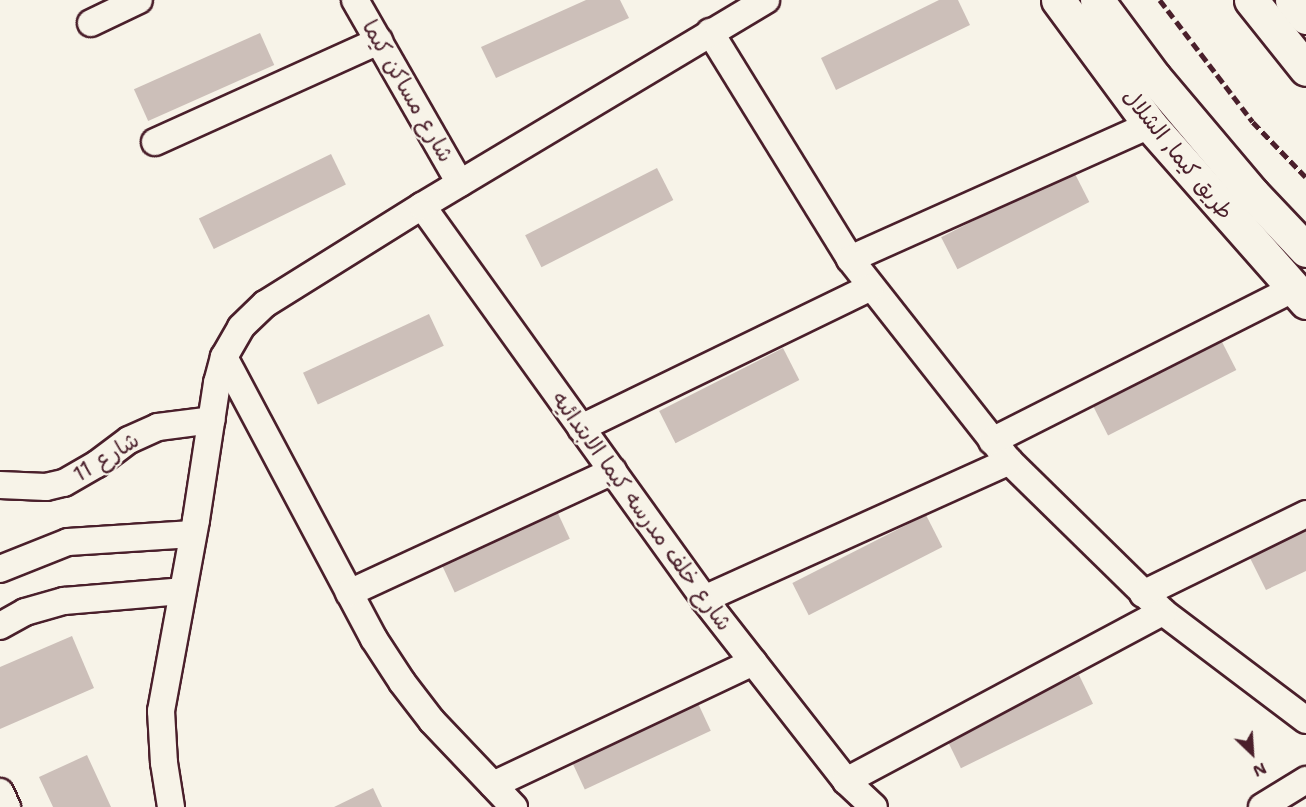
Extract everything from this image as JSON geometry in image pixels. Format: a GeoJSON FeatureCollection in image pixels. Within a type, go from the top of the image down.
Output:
{"type":"FeatureCollection","features":[{"type":"Feature","properties":{"kind":"main road","name":"طريق كيما, الشلال"},"geometry":{"type":"LineString","coordinates":[[1058,0],[1150,125],[1299,295]]}},
{"type":"Feature","properties":{"kind":"main road","name":"طريق كيما, الشلال"},"geometry":{"type":"LineString","coordinates":[[1097,0],[1154,77],[1253,194],[1306,250]]}},
{"type":"Feature","properties":{"kind":"main road"},"geometry":{"type":"LineString","coordinates":[[1251,0],[1306,69]]}},
{"type":"Feature","properties":{"kind":"main road"},"geometry":{"type":"LineString","coordinates":[[1292,0],[1306,17]]}},
{"type":"Feature","properties":{"kind":"street"},"geometry":{"type":"LineString","coordinates":[[91,23],[139,0]]}},
{"type":"Feature","properties":{"kind":"street","name":"شارع مساكن كيما"},"geometry":{"type":"LineString","coordinates":[[355,0],[460,183]]}},
{"type":"Feature","properties":{"kind":"street"},"geometry":{"type":"LineString","coordinates":[[171,807],[164,763],[161,711],[217,383],[224,357],[241,327],[265,304],[422,206],[766,0]]}},
{"type":"Feature","properties":{"kind":"street"},"geometry":{"type":"LineString","coordinates":[[710,32],[850,259],[1009,461],[1163,612],[1306,720]]}},
{"type":"Feature","properties":{"kind":"street"},"geometry":{"type":"LineString","coordinates":[[155,142],[379,41]]}},
{"type":"Feature","properties":{"kind":"street"},"geometry":{"type":"LineString","coordinates":[[850,259],[1150,125]]}},
{"type":"Feature","properties":{"kind":"street","name":"شارع خلف مدرسه كيما الابتدائيه"},"geometry":{"type":"LineString","coordinates":[[422,206],[704,599],[846,781],[874,807]]}},
{"type":"Feature","properties":{"kind":"street"},"geometry":{"type":"LineString","coordinates":[[581,428],[871,287]]}},
{"type":"Feature","properties":{"kind":"street"},"geometry":{"type":"LineString","coordinates":[[992,441],[1299,295]]}},
{"type":"Feature","properties":{"kind":"street"},"geometry":{"type":"LineString","coordinates":[[224,357],[374,639],[402,682],[432,721],[514,807]]}},
{"type":"Feature","properties":{"kind":"street","name":"شارع 11"},"geometry":{"type":"LineString","coordinates":[[0,485],[46,487],[64,483],[97,464],[129,440],[158,427],[212,420]]}},
{"type":"Feature","properties":{"kind":"street"},"geometry":{"type":"LineString","coordinates":[[704,599],[1009,461]]}},
{"type":"Feature","properties":{"kind":"street"},"geometry":{"type":"LineString","coordinates":[[349,593],[613,471]]}},
{"type":"Feature","properties":{"kind":"street"},"geometry":{"type":"LineString","coordinates":[[1143,594],[1306,514]]}},
{"type":"Feature","properties":{"kind":"street"},"geometry":{"type":"LineString","coordinates":[[0,569],[68,542],[193,534]]}},
{"type":"Feature","properties":{"kind":"street"},"geometry":{"type":"LineString","coordinates":[[0,626],[25,612],[64,601],[182,591]]}},
{"type":"Feature","properties":{"kind":"street"},"geometry":{"type":"LineString","coordinates":[[846,781],[1163,612]]}},
{"type":"Feature","properties":{"kind":"street"},"geometry":{"type":"LineString","coordinates":[[493,785],[753,662]]}},
{"type":"Feature","properties":{"kind":"street"},"geometry":{"type":"LineString","coordinates":[[1262,807],[1306,780]]}},
{"type":"Feature","properties":{"kind":"street"},"geometry":{"type":"LineString","coordinates":[[0,792],[7,807]]}},
{"type":"Feature","properties":{"kind":"building"},"geometry":{"type":"Polygon","coordinates":[[[586,0],[620,0],[629,18],[496,78],[481,47],[586,0]]]}},
{"type":"Feature","properties":{"kind":"building"},"geometry":{"type":"Polygon","coordinates":[[[939,0],[958,0],[970,25],[836,90],[821,58],[939,0]]]}},
{"type":"Feature","properties":{"kind":"building"},"geometry":{"type":"Polygon","coordinates":[[[260,33],[274,65],[148,121],[134,89],[260,33]]]}},
{"type":"Feature","properties":{"kind":"building"},"geometry":{"type":"Polygon","coordinates":[[[331,154],[346,185],[214,249],[199,218],[331,154]]]}},
{"type":"Feature","properties":{"kind":"building"},"geometry":{"type":"Polygon","coordinates":[[[657,168],[673,200],[541,267],[525,235],[657,168]]]}},
{"type":"Feature","properties":{"kind":"building"},"geometry":{"type":"Polygon","coordinates":[[[1073,170],[1089,202],[957,269],[941,237],[1073,170]]]}},
{"type":"Feature","properties":{"kind":"building"},"geometry":{"type":"Polygon","coordinates":[[[429,314],[444,346],[318,404],[303,373],[429,314]]]}},
{"type":"Feature","properties":{"kind":"building"},"geometry":{"type":"Polygon","coordinates":[[[1220,338],[1236,370],[1108,435],[1092,403],[1220,338]]]}},
{"type":"Feature","properties":{"kind":"building"},"geometry":{"type":"Polygon","coordinates":[[[783,348],[799,380],[675,443],[659,411],[783,348]]]}},
{"type":"Feature","properties":{"kind":"building"},"geometry":{"type":"Polygon","coordinates":[[[555,507],[570,539],[455,592],[440,561],[555,507]]]}},
{"type":"Feature","properties":{"kind":"building"},"geometry":{"type":"Polygon","coordinates":[[[926,515],[942,547],[809,615],[792,583],[926,515]]]}},
{"type":"Feature","properties":{"kind":"building"},"geometry":{"type":"Polygon","coordinates":[[[1306,531],[1306,571],[1266,590],[1250,558],[1306,531]]]}},
{"type":"Feature","properties":{"kind":"building"},"geometry":{"type":"Polygon","coordinates":[[[72,636],[94,688],[0,729],[0,667],[72,636]]]}},
{"type":"Feature","properties":{"kind":"building"},"geometry":{"type":"Polygon","coordinates":[[[1079,675],[1093,704],[961,768],[947,739],[1079,675]]]}},
{"type":"Feature","properties":{"kind":"building"},"geometry":{"type":"Polygon","coordinates":[[[696,699],[711,731],[585,789],[570,758],[696,699]]]}},
{"type":"Feature","properties":{"kind":"building"},"geometry":{"type":"Polygon","coordinates":[[[87,755],[111,807],[53,807],[39,777],[87,755]]]}},
{"type":"Feature","properties":{"kind":"building"},"geometry":{"type":"Polygon","coordinates":[[[373,788],[382,807],[334,807],[373,788]]]}},
{"type":"Feature","properties":{"kind":"railway"},"geometry":{"type":"LineString","coordinates":[[1160,0],[1253,122],[1306,177]]}}]}
